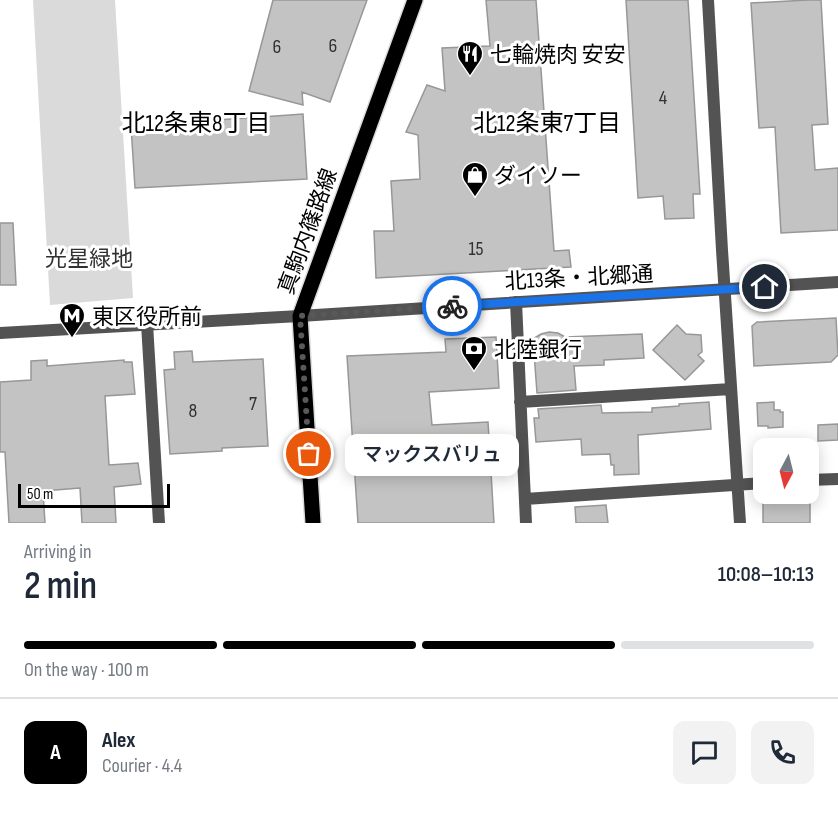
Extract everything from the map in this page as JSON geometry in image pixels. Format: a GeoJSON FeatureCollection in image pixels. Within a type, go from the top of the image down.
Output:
{"type":"FeatureCollection","features":[{"type":"Feature","properties":{"kind":"main road","name":"真駒内篠路線"},"geometry":{"type":"LineString","coordinates":[[313,523],[300,316],[415,0]]}},
{"type":"Feature","properties":{"kind":"street"},"geometry":{"type":"LineString","coordinates":[[708,0],[740,523]]}},
{"type":"Feature","properties":{"kind":"street","name":"北13条・北郷通"},"geometry":{"type":"LineString","coordinates":[[0,333],[838,282]]}},
{"type":"Feature","properties":{"kind":"street"},"geometry":{"type":"LineString","coordinates":[[516,302],[526,523]]}},
{"type":"Feature","properties":{"kind":"street"},"geometry":{"type":"LineString","coordinates":[[147,324],[159,523]]}},
{"type":"Feature","properties":{"kind":"street"},"geometry":{"type":"LineString","coordinates":[[520,402],[731,389]]}},
{"type":"Feature","properties":{"kind":"street"},"geometry":{"type":"LineString","coordinates":[[819,480],[838,479]]}},
{"type":"Feature","properties":{"kind":"street"},"geometry":{"type":"LineString","coordinates":[[525,499],[753,483]]}},
{"type":"Feature","properties":{"kind":"green space","name":"光星緑地"},"geometry":{"type":"Polygon","coordinates":[[[33,0],[115,0],[133,298],[50,305],[33,0]]]}},
{"type":"Feature","properties":{"kind":"building"},"geometry":{"type":"Polygon","coordinates":[[[273,0],[367,0],[330,102],[302,92],[303,105],[249,91],[273,0]]]}},
{"type":"Feature","properties":{"kind":"building"},"geometry":{"type":"Polygon","coordinates":[[[486,0],[536,0],[554,251],[569,250],[571,267],[376,278],[374,231],[394,231],[391,181],[420,179],[418,135],[406,132],[427,85],[445,91],[442,48],[490,46],[486,0]]]}},
{"type":"Feature","properties":{"kind":"building"},"geometry":{"type":"Polygon","coordinates":[[[626,0],[688,0],[700,194],[693,194],[694,218],[665,219],[663,196],[638,198],[626,0]]]}},
{"type":"Feature","properties":{"kind":"building"},"geometry":{"type":"Polygon","coordinates":[[[821,0],[828,124],[812,125],[815,170],[838,168],[838,230],[781,233],[775,127],[759,128],[751,3],[821,0]]]}},
{"type":"Feature","properties":{"kind":"building"},"geometry":{"type":"Polygon","coordinates":[[[303,114],[307,179],[135,188],[131,126],[303,114]]]}},
{"type":"Feature","properties":{"kind":"building"},"geometry":{"type":"Polygon","coordinates":[[[0,223],[13,223],[16,285],[0,285],[0,223]]]}},
{"type":"Feature","properties":{"kind":"building"},"geometry":{"type":"Polygon","coordinates":[[[836,318],[838,355],[831,362],[754,366],[752,326],[757,322],[836,318]]]}},
{"type":"Feature","properties":{"kind":"building"},"geometry":{"type":"Polygon","coordinates":[[[677,325],[686,334],[701,335],[702,352],[698,355],[704,361],[685,380],[653,350],[677,325]]]}},
{"type":"Feature","properties":{"kind":"building"},"geometry":{"type":"Polygon","coordinates":[[[549,332],[565,337],[642,334],[644,358],[604,360],[604,365],[574,366],[576,390],[537,393],[533,339],[549,332]]]}},
{"type":"Feature","properties":{"kind":"building"},"geometry":{"type":"Polygon","coordinates":[[[496,337],[499,388],[429,392],[432,425],[488,422],[494,523],[358,523],[347,356],[446,352],[445,339],[496,337]]]}},
{"type":"Feature","properties":{"kind":"building"},"geometry":{"type":"Polygon","coordinates":[[[192,351],[193,362],[263,359],[268,446],[170,454],[164,370],[175,369],[174,352],[192,351]]]}},
{"type":"Feature","properties":{"kind":"building"},"geometry":{"type":"Polygon","coordinates":[[[47,360],[47,366],[124,360],[124,362],[132,362],[135,394],[105,396],[109,465],[138,463],[141,484],[114,487],[116,523],[82,523],[80,488],[43,491],[45,523],[9,523],[5,452],[0,452],[0,382],[31,380],[31,361],[47,360]]]}},
{"type":"Feature","properties":{"kind":"building"},"geometry":{"type":"Polygon","coordinates":[[[709,402],[711,429],[638,435],[639,474],[614,475],[614,465],[611,465],[610,454],[582,455],[581,439],[536,442],[534,418],[539,418],[538,409],[601,405],[602,413],[652,412],[652,408],[709,402]]]}},
{"type":"Feature","properties":{"kind":"building"},"geometry":{"type":"Polygon","coordinates":[[[774,402],[774,410],[783,412],[783,427],[758,426],[757,403],[774,402]]]}},
{"type":"Feature","properties":{"kind":"building"},"geometry":{"type":"Polygon","coordinates":[[[838,424],[838,440],[819,441],[818,425],[838,424]]]}},
{"type":"Feature","properties":{"kind":"building"},"geometry":{"type":"Polygon","coordinates":[[[763,504],[810,504],[810,523],[763,523],[763,504]]]}},
{"type":"Feature","properties":{"kind":"building"},"geometry":{"type":"Polygon","coordinates":[[[606,505],[608,523],[576,523],[575,507],[606,505]]]}},
{"type":"Feature","properties":{"kind":"way so far"},"geometry":{"type":"LineString","coordinates":[[309,454],[300,316],[452,306]]}},
{"type":"Feature","properties":{"kind":"place","name":"七輪焼肉 安安"},"geometry":{"type":"Point","coordinates":[470,77]}},
{"type":"Feature","properties":{"kind":"place","name":"ダイソー"},"geometry":{"type":"Point","coordinates":[475,198]}},
{"type":"Feature","properties":{"kind":"place","name":"東区役所前"},"geometry":{"type":"Point","coordinates":[72,339]}},
{"type":"Feature","properties":{"kind":"place","name":"北陸銀行"},"geometry":{"type":"Point","coordinates":[474,372]}},
{"type":"Feature","properties":{"kind":"place","name":"マックスバリュ"},"geometry":{"type":"Point","coordinates":[309,454]}},
{"type":"Feature","properties":{"kind":"district","name":"北12条東8丁目"},"geometry":{"type":"Point","coordinates":[196,123]}},
{"type":"Feature","properties":{"kind":"district","name":"北12条東7丁目"},"geometry":{"type":"Point","coordinates":[547,123]}},
{"type":"Feature","properties":{"kind":"route"},"geometry":{"type":"LineString","coordinates":[[452,306],[765,287]]}}]}
